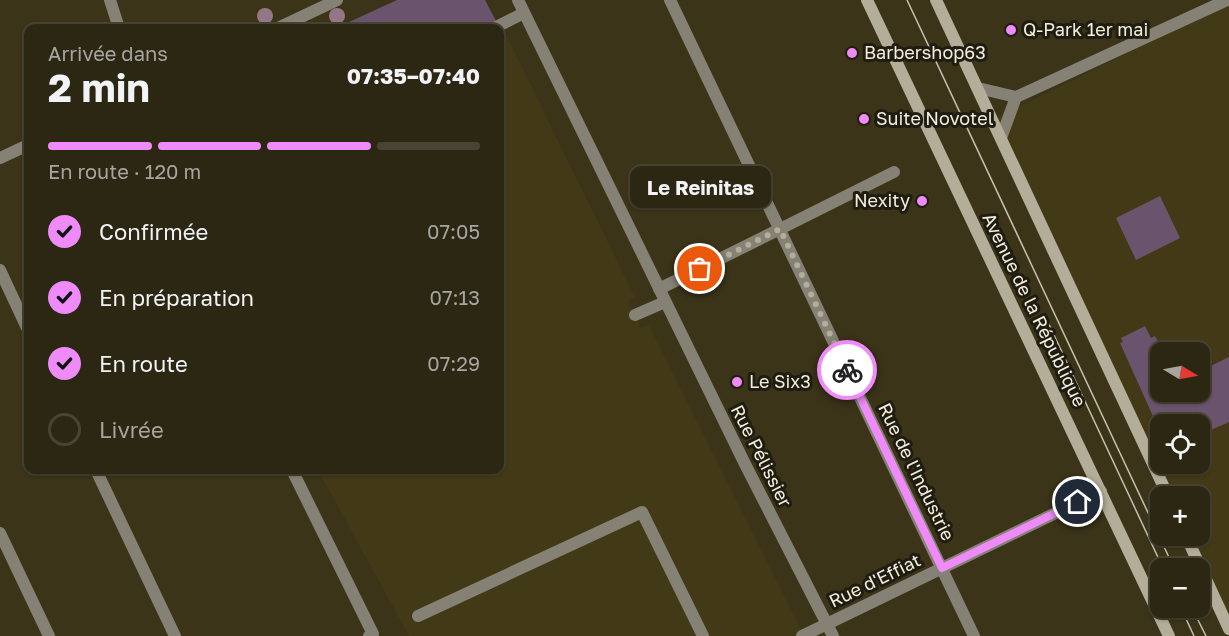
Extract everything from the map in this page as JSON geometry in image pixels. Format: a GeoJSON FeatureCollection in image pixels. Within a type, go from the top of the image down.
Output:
{"type":"FeatureCollection","features":[{"type":"Feature","properties":{"kind":"main road","name":"Avenue de la République"},"geometry":{"type":"LineString","coordinates":[[867,0],[1169,636]]}},
{"type":"Feature","properties":{"kind":"main road"},"geometry":{"type":"LineString","coordinates":[[936,0],[1163,486]]}},
{"type":"Feature","properties":{"kind":"main road"},"geometry":{"type":"LineString","coordinates":[[1191,546],[1229,630]]}},
{"type":"Feature","properties":{"kind":"street"},"geometry":{"type":"LineString","coordinates":[[110,0],[118,24]]}},
{"type":"Feature","properties":{"kind":"street"},"geometry":{"type":"LineString","coordinates":[[287,24],[338,0]]}},
{"type":"Feature","properties":{"kind":"street","name":"Rue Pélissier"},"geometry":{"type":"LineString","coordinates":[[518,0],[665,302],[833,636]]}},
{"type":"Feature","properties":{"kind":"street","name":"Rue de l'Industrie"},"geometry":{"type":"LineString","coordinates":[[670,0],[974,636]]}},
{"type":"Feature","properties":{"kind":"street"},"geometry":{"type":"LineString","coordinates":[[978,88],[1016,97],[1227,0]]}},
{"type":"Feature","properties":{"kind":"street"},"geometry":{"type":"LineString","coordinates":[[502,24],[524,13]]}},
{"type":"Feature","properties":{"kind":"street"},"geometry":{"type":"LineString","coordinates":[[1001,138],[1016,97]]}},
{"type":"Feature","properties":{"kind":"street"},"geometry":{"type":"LineString","coordinates":[[0,158],[24,147]]}},
{"type":"Feature","properties":{"kind":"street"},"geometry":{"type":"LineString","coordinates":[[659,289],[894,172]]}},
{"type":"Feature","properties":{"kind":"street"},"geometry":{"type":"LineString","coordinates":[[0,270],[24,321]]}},
{"type":"Feature","properties":{"kind":"street"},"geometry":{"type":"LineString","coordinates":[[635,315],[665,302]]}},
{"type":"Feature","properties":{"kind":"street"},"geometry":{"type":"LineString","coordinates":[[98,474],[176,636]]}},
{"type":"Feature","properties":{"kind":"street"},"geometry":{"type":"LineString","coordinates":[[294,474],[373,634],[369,636]]}},
{"type":"Feature","properties":{"kind":"street","name":"Rue d'Effiat"},"geometry":{"type":"LineString","coordinates":[[802,636],[1101,491]]}},
{"type":"Feature","properties":{"kind":"street"},"geometry":{"type":"LineString","coordinates":[[418,616],[642,512],[703,636]]}},
{"type":"Feature","properties":{"kind":"street"},"geometry":{"type":"LineString","coordinates":[[0,533],[49,636]]}},
{"type":"Feature","properties":{"kind":"shaded area"},"geometry":{"type":"Polygon","coordinates":[[[397,0],[485,0],[496,21],[489,24],[345,24],[397,0]]]}},
{"type":"Feature","properties":{"kind":"shaded area"},"geometry":{"type":"Polygon","coordinates":[[[1229,3],[1229,629],[1210,588],[1210,558],[1196,558],[1191,546],[1210,546],[1210,486],[1163,486],[1158,474],[1210,474],[1210,414],[1150,414],[1150,458],[992,120],[1229,3]]]}},
{"type":"Feature","properties":{"kind":"shaded area"},"geometry":{"type":"Polygon","coordinates":[[[507,37],[635,297],[628,301],[641,328],[649,325],[804,636],[409,636],[320,474],[504,474],[504,39],[507,37]]]}},
{"type":"Feature","properties":{"kind":"shaded area"},"geometry":{"type":"Polygon","coordinates":[[[1160,196],[1180,238],[1136,260],[1116,218],[1160,196]]]}},
{"type":"Feature","properties":{"kind":"shaded area"},"geometry":{"type":"Polygon","coordinates":[[[1145,326],[1151,338],[1155,336],[1158,342],[1150,342],[1150,402],[1210,402],[1210,366],[1229,357],[1229,422],[1210,430],[1210,414],[1152,414],[1120,343],[1123,342],[1121,338],[1145,326]]]}},
{"type":"Feature","properties":{"kind":"tram line"},"geometry":{"type":"LineString","coordinates":[[907,0],[1169,558]]}},
{"type":"Feature","properties":{"kind":"tram line"},"geometry":{"type":"LineString","coordinates":[[1046,318],[1158,558]]}},
{"type":"Feature","properties":{"kind":"tram line"},"geometry":{"type":"LineString","coordinates":[[1186,618],[1194,636]]}},
{"type":"Feature","properties":{"kind":"tram line"},"geometry":{"type":"LineString","coordinates":[[1197,618],[1206,636]]}},
{"type":"Feature","properties":{"kind":"way so far"},"geometry":{"type":"LineString","coordinates":[[700,269],[780,229],[847,370]]}},
{"type":"Feature","properties":{"kind":"place","name":"Q-Park 1er mai"},"geometry":{"type":"Point","coordinates":[1011,30]}},
{"type":"Feature","properties":{"kind":"place","name":"Barbershop63"},"geometry":{"type":"Point","coordinates":[852,53]}},
{"type":"Feature","properties":{"kind":"place","name":"Suite Novotel"},"geometry":{"type":"Point","coordinates":[864,119]}},
{"type":"Feature","properties":{"kind":"place","name":"Nexity"},"geometry":{"type":"Point","coordinates":[922,201]}},
{"type":"Feature","properties":{"kind":"place","name":"Le Reinitas"},"geometry":{"type":"Point","coordinates":[700,269]}},
{"type":"Feature","properties":{"kind":"place","name":"Le Six3"},"geometry":{"type":"Point","coordinates":[737,382]}},
{"type":"Feature","properties":{"kind":"route"},"geometry":{"type":"LineString","coordinates":[[847,370],[942,568],[1078,502]]}}]}
